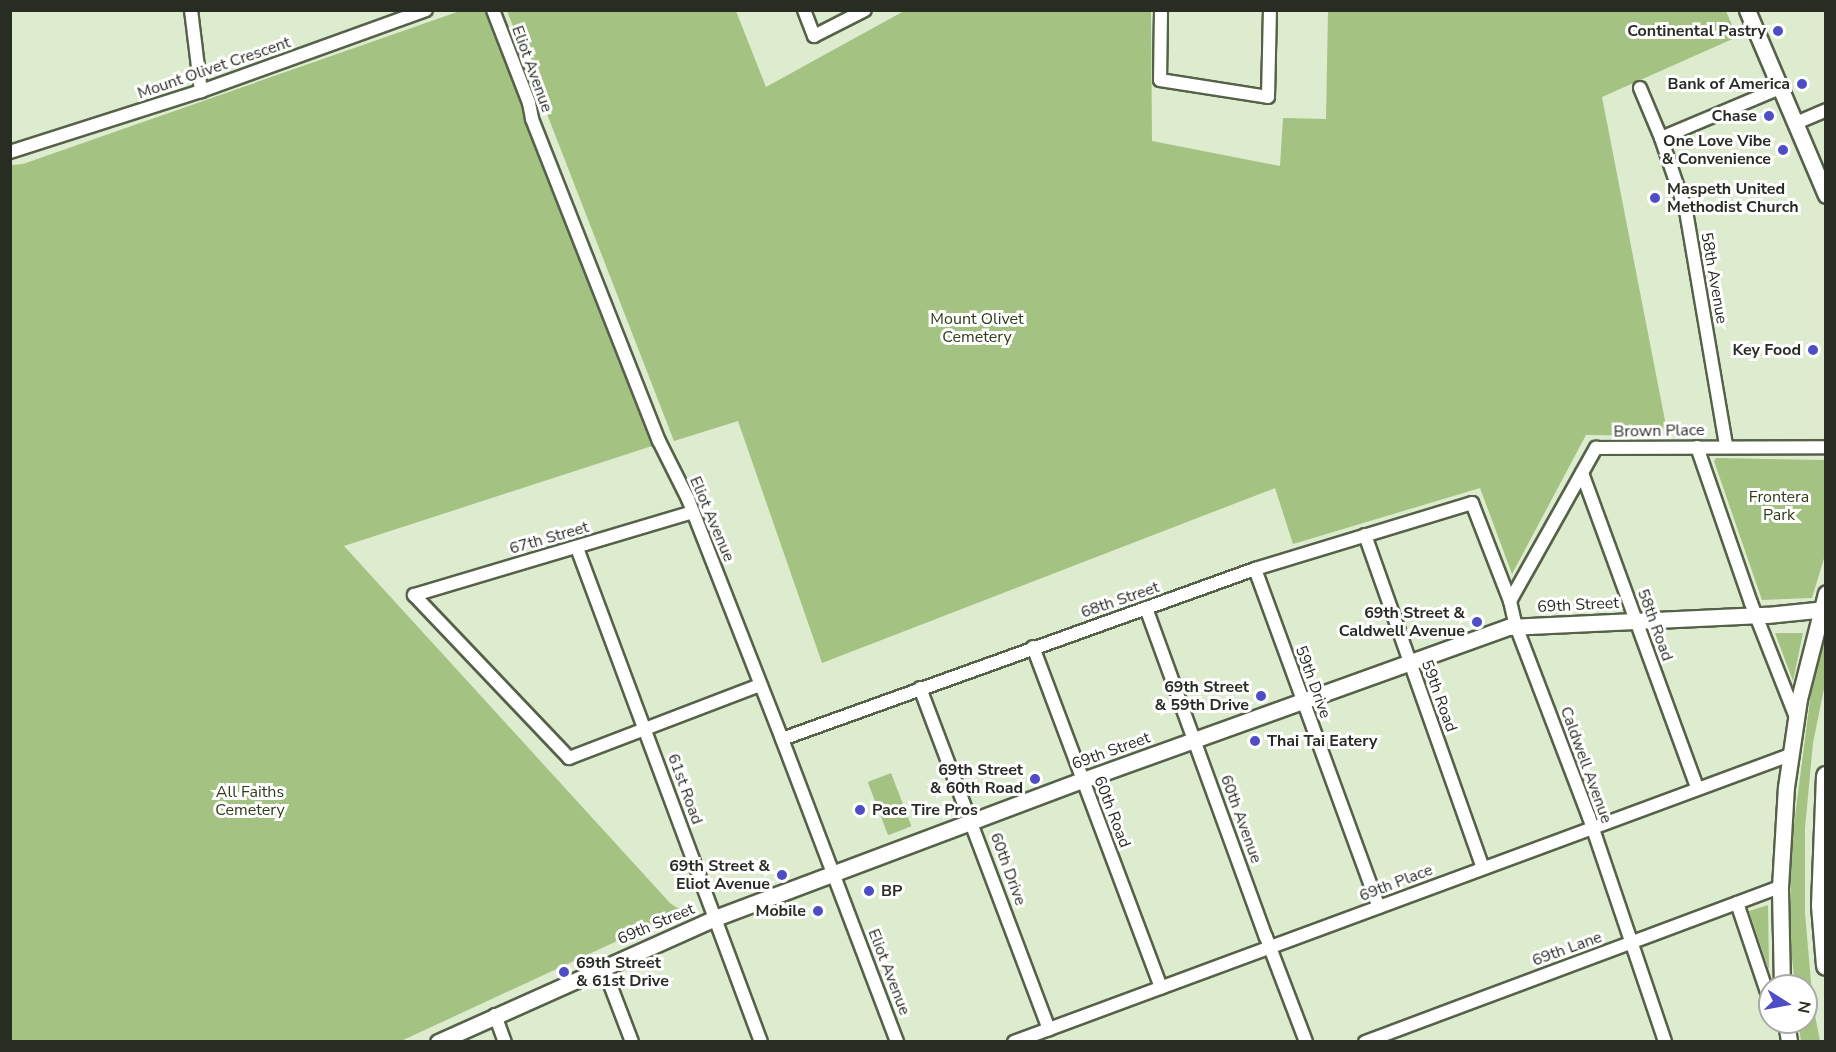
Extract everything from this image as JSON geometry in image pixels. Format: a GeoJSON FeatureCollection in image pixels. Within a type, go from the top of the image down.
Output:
{"type":"FeatureCollection","features":[{"type":"Feature","properties":{"kind":"highway"},"geometry":{"type":"LineString","coordinates":[[1826,776],[1821,906],[1826,966]]}},
{"type":"Feature","properties":{"kind":"main road"},"geometry":{"type":"LineString","coordinates":[[1746,10],[1826,195]]}},
{"type":"Feature","properties":{"kind":"main road"},"geometry":{"type":"LineString","coordinates":[[1782,974],[1779,888],[1790,755],[1796,717],[1826,593]]}},
{"type":"Feature","properties":{"kind":"main road","name":"69th Street"},"geometry":{"type":"LineString","coordinates":[[438,1041],[715,918],[1302,700],[1516,626],[1823,610]]}},
{"type":"Feature","properties":{"kind":"street"},"geometry":{"type":"LineString","coordinates":[[191,10],[201,91]]}},
{"type":"Feature","properties":{"kind":"street","name":"Mount Olivet Crescent"},"geometry":{"type":"LineString","coordinates":[[10,152],[201,91],[426,10]]}},
{"type":"Feature","properties":{"kind":"street","name":"Eliot Avenue"},"geometry":{"type":"LineString","coordinates":[[493,10],[529,103],[532,119],[658,441],[693,512],[897,1041]]}},
{"type":"Feature","properties":{"kind":"street"},"geometry":{"type":"LineString","coordinates":[[804,10],[814,36],[865,10]]}},
{"type":"Feature","properties":{"kind":"street"},"geometry":{"type":"LineString","coordinates":[[1161,10],[1160,80],[1268,97],[1270,10]]}},
{"type":"Feature","properties":{"kind":"street","name":"58th Avenue"},"geometry":{"type":"LineString","coordinates":[[1640,88],[1661,138],[1686,211],[1726,446]]}},
{"type":"Feature","properties":{"kind":"street"},"geometry":{"type":"LineString","coordinates":[[1661,138],[1780,88]]}},
{"type":"Feature","properties":{"kind":"street"},"geometry":{"type":"LineString","coordinates":[[1796,123],[1824,112]]}},
{"type":"Feature","properties":{"kind":"street"},"geometry":{"type":"LineString","coordinates":[[1697,447],[1755,615],[1796,717]]}},
{"type":"Feature","properties":{"kind":"street","name":"Brown Place"},"geometry":{"type":"LineString","coordinates":[[1510,601],[1596,448],[1826,447]]}},
{"type":"Feature","properties":{"kind":"street","name":"58th Road"},"geometry":{"type":"LineString","coordinates":[[1582,473],[1697,788]]}},
{"type":"Feature","properties":{"kind":"street","name":"Caldwell Avenue"},"geometry":{"type":"LineString","coordinates":[[1472,503],[1592,827],[1665,1041]]}},
{"type":"Feature","properties":{"kind":"street","name":"68th Street"},"geometry":{"type":"LineString","coordinates":[[782,739],[1255,569],[1472,503]]}},
{"type":"Feature","properties":{"kind":"street","name":"67th Street"},"geometry":{"type":"LineString","coordinates":[[645,729],[569,758],[414,595],[693,512]]}},
{"type":"Feature","properties":{"kind":"street","name":"59th Road"},"geometry":{"type":"LineString","coordinates":[[1365,535],[1483,868]]}},
{"type":"Feature","properties":{"kind":"street","name":"61st Road"},"geometry":{"type":"LineString","coordinates":[[577,548],[761,1041]]}},
{"type":"Feature","properties":{"kind":"street","name":"59th Drive"},"geometry":{"type":"LineString","coordinates":[[1255,569],[1379,907]]}},
{"type":"Feature","properties":{"kind":"street","name":"60th Avenue"},"geometry":{"type":"LineString","coordinates":[[1146,608],[1306,1041]]}},
{"type":"Feature","properties":{"kind":"street","name":"60th Road"},"geometry":{"type":"LineString","coordinates":[[1033,647],[1161,988]]}},
{"type":"Feature","properties":{"kind":"street"},"geometry":{"type":"LineString","coordinates":[[645,729],[760,685]]}},
{"type":"Feature","properties":{"kind":"street","name":"60th Drive"},"geometry":{"type":"LineString","coordinates":[[920,688],[1049,1029]]}},
{"type":"Feature","properties":{"kind":"street","name":"69th Place"},"geometry":{"type":"LineString","coordinates":[[1014,1041],[1790,755]]}},
{"type":"Feature","properties":{"kind":"street","name":"69th Lane"},"geometry":{"type":"LineString","coordinates":[[1365,1041],[1779,888]]}},
{"type":"Feature","properties":{"kind":"street"},"geometry":{"type":"LineString","coordinates":[[1737,903],[1761,974]]}},
{"type":"Feature","properties":{"kind":"street"},"geometry":{"type":"LineString","coordinates":[[603,966],[632,1041]]}},
{"type":"Feature","properties":{"kind":"street"},"geometry":{"type":"LineString","coordinates":[[495,1016],[505,1041]]}},
{"type":"Feature","properties":{"kind":"green space","name":"All Faiths Cemetery"},"geometry":{"type":"Polygon","coordinates":[[[460,11],[485,11],[652,446],[344,546],[670,903],[682,911],[401,1041],[11,1041],[11,165],[23,164],[460,11]]]}},
{"type":"Feature","properties":{"kind":"green space","name":"Mount Olivet Cemetery"},"geometry":{"type":"Polygon","coordinates":[[[507,11],[736,11],[766,87],[904,11],[1151,11],[1152,141],[1280,166],[1283,118],[1326,119],[1328,11],[1726,11],[1737,37],[1602,97],[1668,436],[1586,435],[1512,574],[1480,488],[1293,544],[1275,488],[822,663],[738,421],[674,441],[507,11]]]}},
{"type":"Feature","properties":{"kind":"green space","name":"Frontera Park"},"geometry":{"type":"Polygon","coordinates":[[[1716,458],[1825,460],[1825,555],[1812,598],[1762,600],[1714,461],[1716,458]]]}},
{"type":"Feature","properties":{"kind":"green space"},"geometry":{"type":"Polygon","coordinates":[[[1825,627],[1825,684],[1813,743],[1805,828],[1805,913],[1810,974],[1794,974],[1790,938],[1791,848],[1811,692],[1825,627]]]}},
{"type":"Feature","properties":{"kind":"green space"},"geometry":{"type":"Polygon","coordinates":[[[1775,633],[1803,633],[1793,681],[1775,633]]]}},
{"type":"Feature","properties":{"kind":"green space"},"geometry":{"type":"Polygon","coordinates":[[[891,773],[911,826],[888,835],[868,782],[891,773]]]}},
{"type":"Feature","properties":{"kind":"green space"},"geometry":{"type":"Polygon","coordinates":[[[1768,905],[1769,970],[1749,911],[1768,905]]]}},
{"type":"Feature","properties":{"kind":"green space"},"geometry":{"type":"Polygon","coordinates":[[[1818,1031],[1820,1041],[1801,1041],[1800,1034],[1818,1034],[1818,1031]]]}},
{"type":"Feature","properties":{"kind":"place","name":"Continental Pastry"},"geometry":{"type":"Point","coordinates":[1778,31]}},
{"type":"Feature","properties":{"kind":"place","name":"Bank of America"},"geometry":{"type":"Point","coordinates":[1802,84]}},
{"type":"Feature","properties":{"kind":"place","name":"Chase"},"geometry":{"type":"Point","coordinates":[1769,116]}},
{"type":"Feature","properties":{"kind":"place","name":"One Love Vibe & Convenience"},"geometry":{"type":"Point","coordinates":[1783,150]}},
{"type":"Feature","properties":{"kind":"place","name":"Maspeth United Methodist Church"},"geometry":{"type":"Point","coordinates":[1655,198]}},
{"type":"Feature","properties":{"kind":"place","name":"Key Food"},"geometry":{"type":"Point","coordinates":[1813,350]}},
{"type":"Feature","properties":{"kind":"place","name":"69th Street & Caldwell Avenue"},"geometry":{"type":"Point","coordinates":[1477,622]}},
{"type":"Feature","properties":{"kind":"place","name":"69th Street & 59th Drive"},"geometry":{"type":"Point","coordinates":[1261,696]}},
{"type":"Feature","properties":{"kind":"place","name":"Thai Tai Eatery"},"geometry":{"type":"Point","coordinates":[1255,741]}},
{"type":"Feature","properties":{"kind":"place","name":"69th Street & 60th Road"},"geometry":{"type":"Point","coordinates":[1035,779]}},
{"type":"Feature","properties":{"kind":"place","name":"Pace Tire Pros"},"geometry":{"type":"Point","coordinates":[860,810]}},
{"type":"Feature","properties":{"kind":"place","name":"69th Street & Eliot Avenue"},"geometry":{"type":"Point","coordinates":[782,875]}},
{"type":"Feature","properties":{"kind":"place","name":"BP"},"geometry":{"type":"Point","coordinates":[869,891]}},
{"type":"Feature","properties":{"kind":"place","name":"Mobile"},"geometry":{"type":"Point","coordinates":[818,911]}},
{"type":"Feature","properties":{"kind":"place","name":"69th Street & 61st Drive"},"geometry":{"type":"Point","coordinates":[564,972]}}]}
